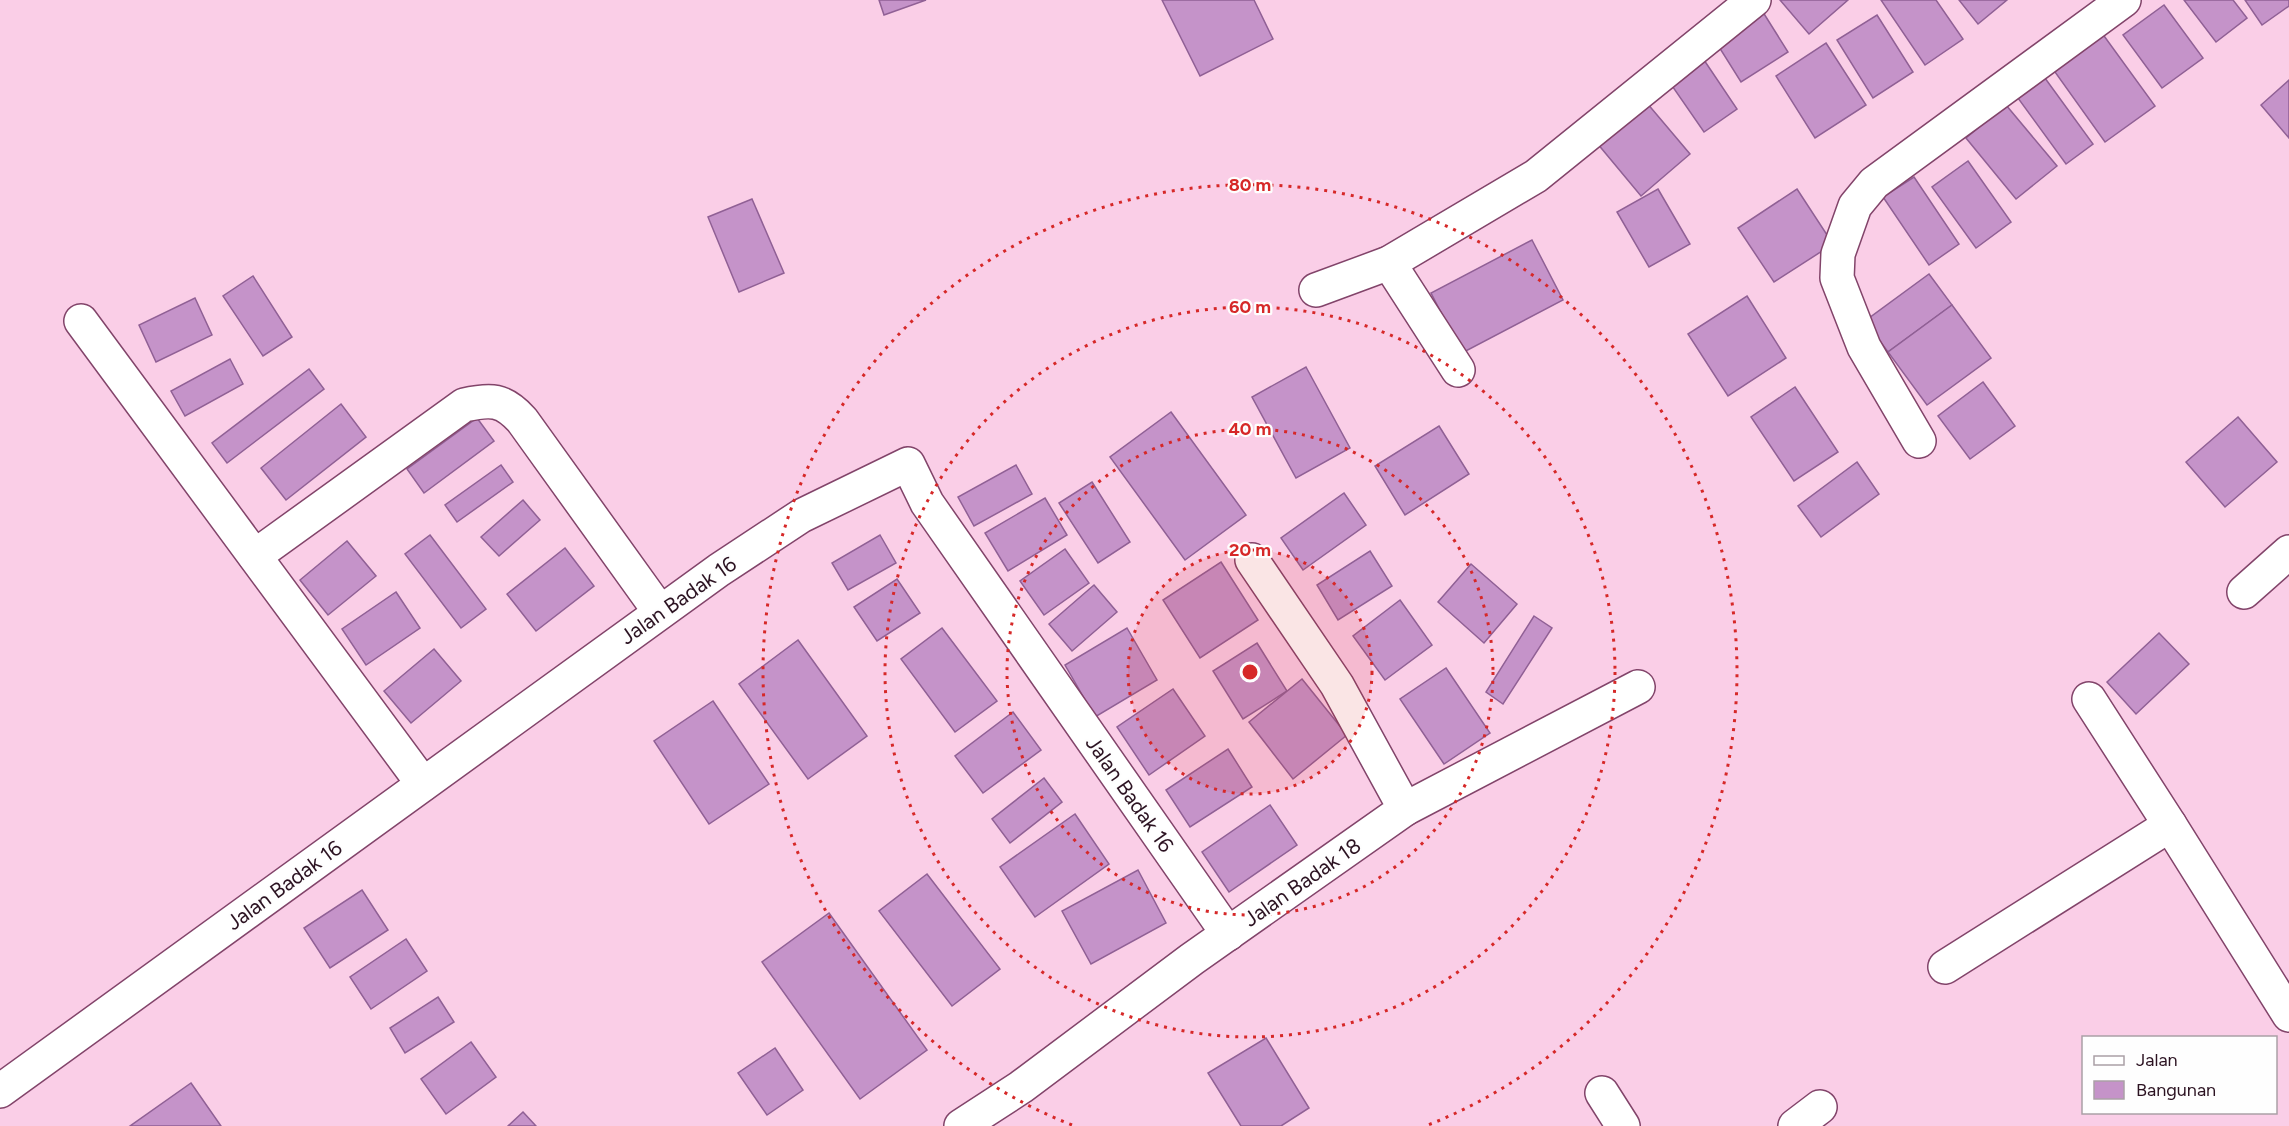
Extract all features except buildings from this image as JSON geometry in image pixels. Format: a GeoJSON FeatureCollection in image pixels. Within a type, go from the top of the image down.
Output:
{"type":"FeatureCollection","features":[{"type":"Feature","properties":{"kind":"street"},"geometry":{"type":"LineString","coordinates":[[1316,290],[1389,263],[1536,176],[1754,0]]}},
{"type":"Feature","properties":{"kind":"street"},"geometry":{"type":"LineString","coordinates":[[1919,441],[1864,347],[1837,278],[1838,254],[1855,207],[1874,183],[2124,0]]}},
{"type":"Feature","properties":{"kind":"street"},"geometry":{"type":"LineString","coordinates":[[1389,263],[1458,370]]}},
{"type":"Feature","properties":{"kind":"street"},"geometry":{"type":"LineString","coordinates":[[81,321],[423,784]]}},
{"type":"Feature","properties":{"kind":"street"},"geometry":{"type":"LineString","coordinates":[[255,556],[464,405],[487,400],[509,406],[522,420],[660,612]]}},
{"type":"Feature","properties":{"kind":"street","name":"Jalan Badak 16"},"geometry":{"type":"LineString","coordinates":[[0,1091],[719,570],[801,516],[908,464],[927,503],[1228,934]]}},
{"type":"Feature","properties":{"kind":"street"},"geometry":{"type":"LineString","coordinates":[[2244,591],[2289,552]]}},
{"type":"Feature","properties":{"kind":"street"},"geometry":{"type":"LineString","coordinates":[[1252,560],[1337,685],[1405,809]]}},
{"type":"Feature","properties":{"kind":"street","name":"Jalan Badak 18"},"geometry":{"type":"LineString","coordinates":[[961,1126],[1021,1087],[1228,934],[1405,809],[1638,687]]}},
{"type":"Feature","properties":{"kind":"street"},"geometry":{"type":"LineString","coordinates":[[2089,699],[2289,1016]]}},
{"type":"Feature","properties":{"kind":"street"},"geometry":{"type":"LineString","coordinates":[[1945,967],[2170,825]]}},
{"type":"Feature","properties":{"kind":"street"},"geometry":{"type":"LineString","coordinates":[[1602,1093],[1623,1126]]}}]}
